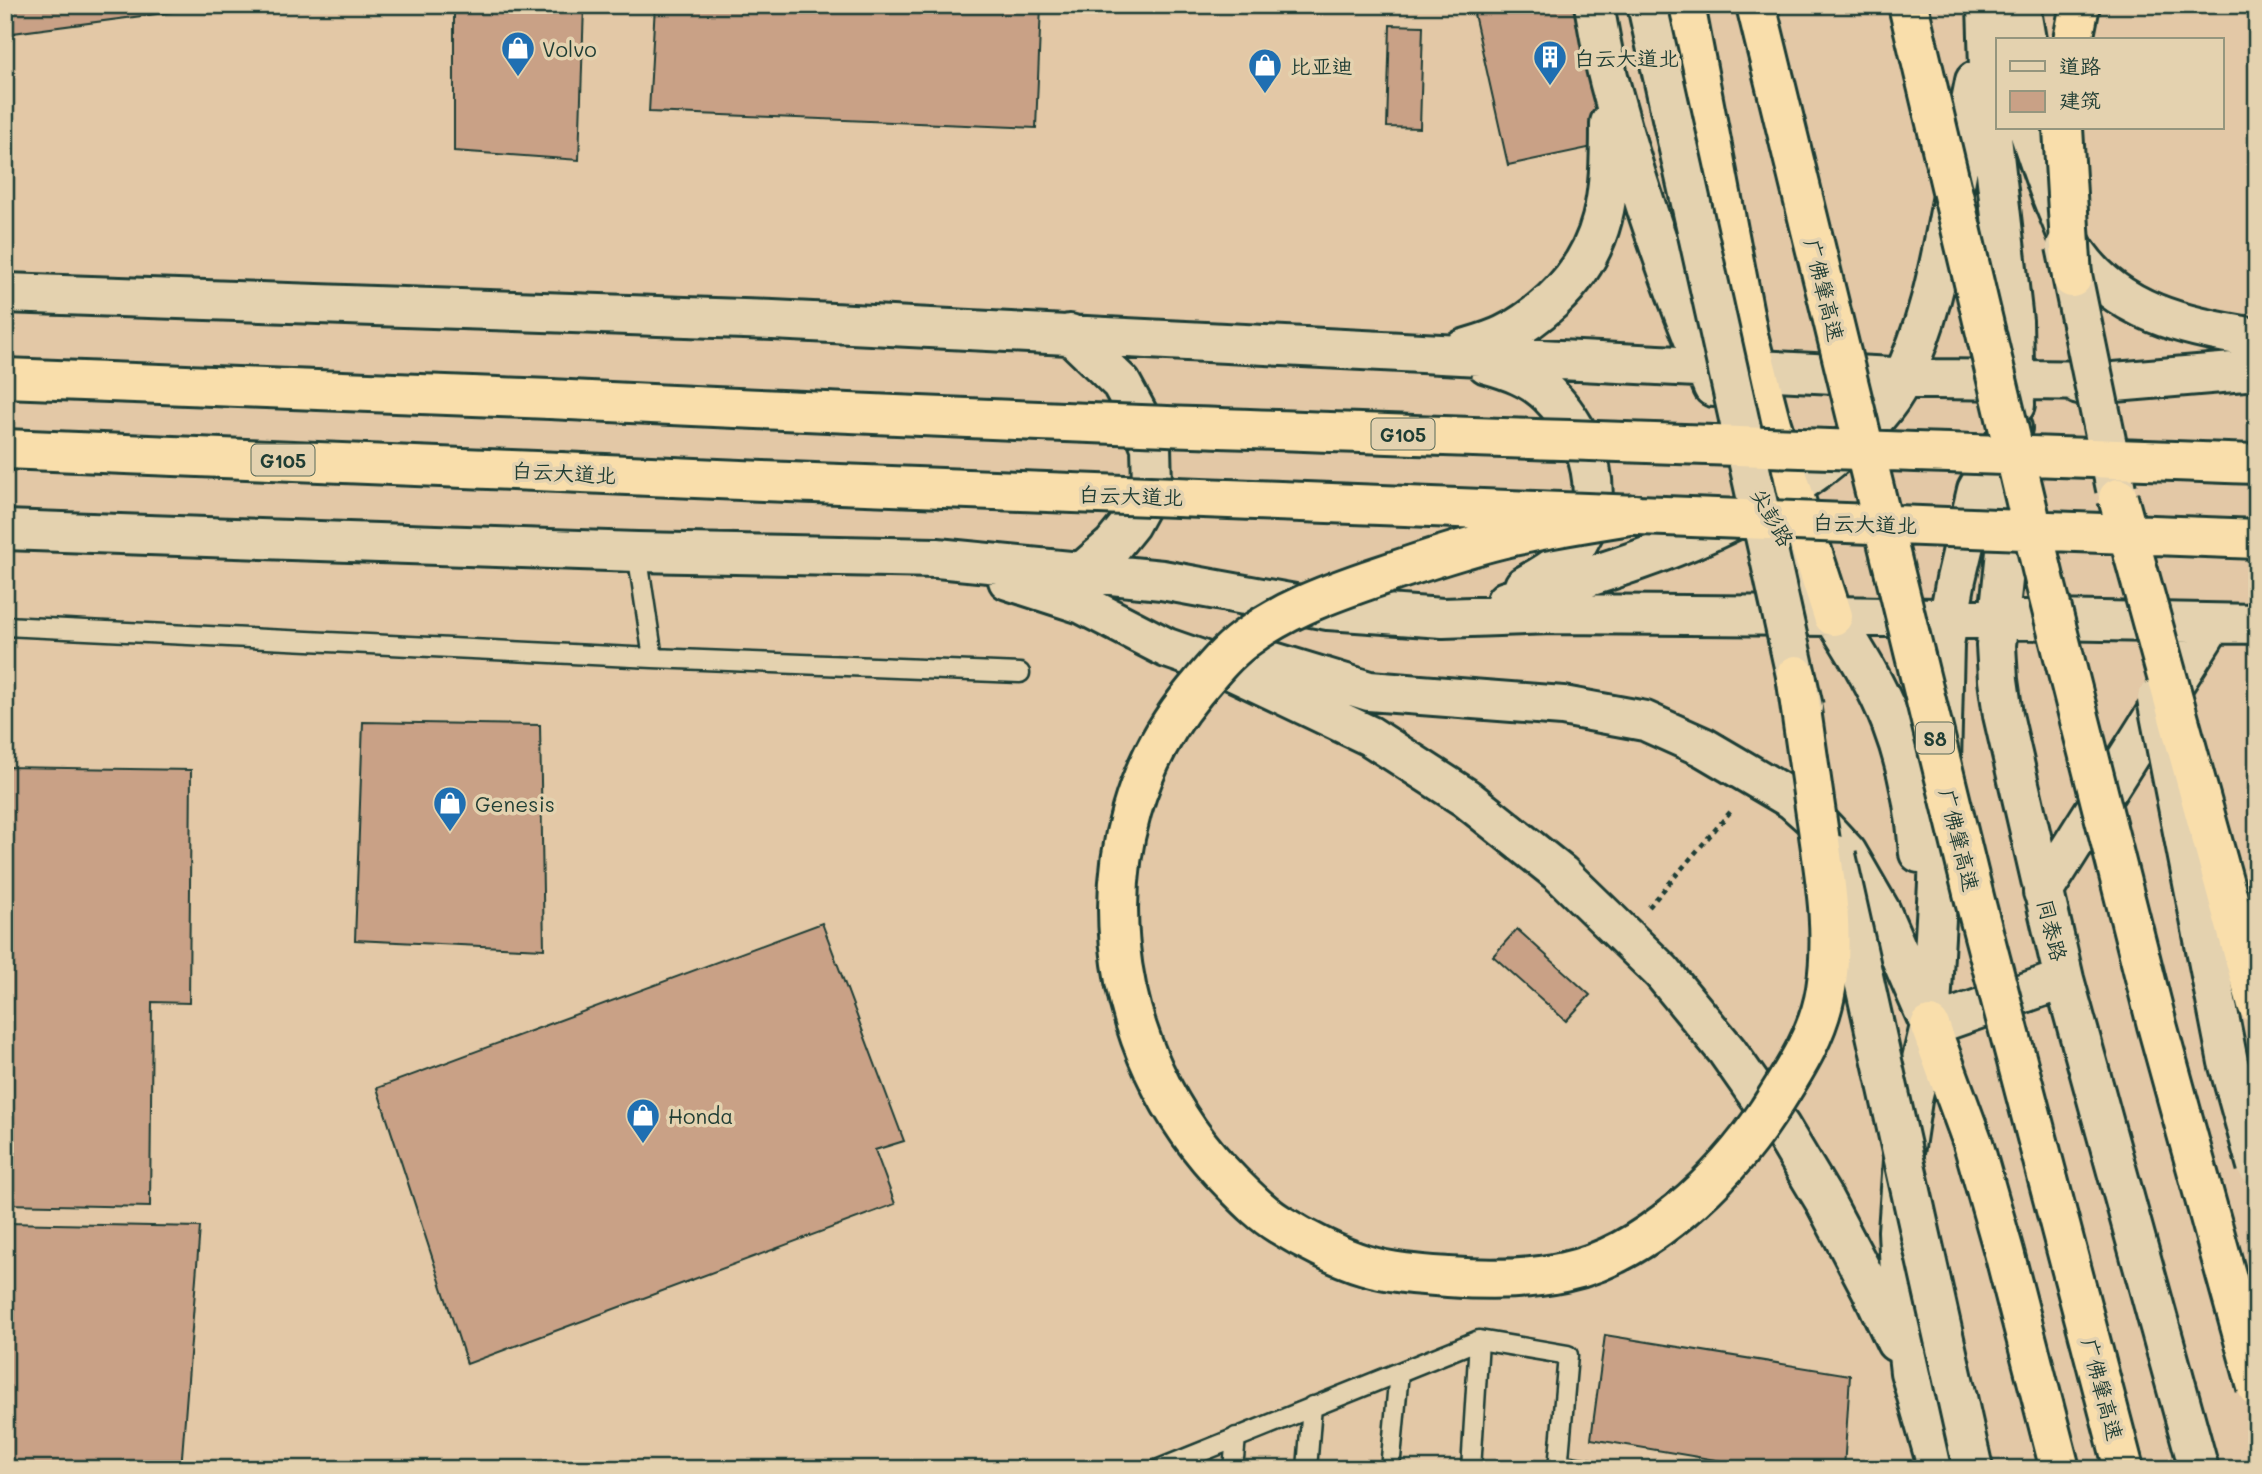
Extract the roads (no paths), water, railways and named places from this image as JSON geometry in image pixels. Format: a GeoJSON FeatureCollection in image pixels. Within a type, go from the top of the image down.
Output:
{"type":"FeatureCollection","features":[{"type":"Feature","properties":{"kind":"highway"},"geometry":{"type":"LineString","coordinates":[[1685,5],[1748,335],[1771,424],[1833,616]]}},
{"type":"Feature","properties":{"kind":"highway","name":"广佛肇高速"},"geometry":{"type":"LineString","coordinates":[[1756,5],[1975,901],[2124,1469]]}},
{"type":"Feature","properties":{"kind":"highway"},"geometry":{"type":"LineString","coordinates":[[1908,5],[2052,612],[2157,1025],[2257,1387]]}},
{"type":"Feature","properties":{"kind":"highway"},"geometry":{"type":"LineString","coordinates":[[2073,38],[2080,5]]}},
{"type":"Feature","properties":{"kind":"highway"},"geometry":{"type":"LineString","coordinates":[[2063,130],[2072,278]]}},
{"type":"Feature","properties":{"kind":"highway","name":"G105"},"geometry":{"type":"LineString","coordinates":[[5,378],[1531,439],[2257,464]]}},
{"type":"Feature","properties":{"kind":"highway","name":"白云大道北"},"geometry":{"type":"LineString","coordinates":[[5,449],[749,481],[2257,539]]}},
{"type":"Feature","properties":{"kind":"highway"},"geometry":{"type":"LineString","coordinates":[[2118,498],[2257,1004]]}},
{"type":"Feature","properties":{"kind":"highway"},"geometry":{"type":"LineString","coordinates":[[1635,514],[1501,539],[1393,571],[1312,601],[1273,620],[1224,656],[1178,712],[1156,750],[1129,817],[1119,864],[1118,937],[1136,1027],[1159,1082],[1195,1142],[1234,1185],[1275,1222],[1363,1265],[1409,1274],[1472,1279],[1528,1277],[1566,1272],[1590,1264],[1613,1255],[1656,1228],[1704,1191],[1754,1133],[1787,1083],[1811,1041],[1826,989],[1830,908],[1796,675]]}},
{"type":"Feature","properties":{"kind":"highway"},"geometry":{"type":"LineString","coordinates":[[1930,1026],[1973,1143],[2060,1469]]}},
{"type":"Feature","properties":{"kind":"street","name":"尖彭路"},"geometry":{"type":"LineString","coordinates":[[1594,5],[1609,82],[1652,226],[1681,309],[1734,439],[1774,521],[1858,655],[1877,691],[1902,754],[1917,820],[1930,1026]]}},
{"type":"Feature","properties":{"kind":"street"},"geometry":{"type":"LineString","coordinates":[[1647,5],[1973,1469]]}},
{"type":"Feature","properties":{"kind":"street"},"geometry":{"type":"LineString","coordinates":[[1443,618],[1593,576],[1671,548],[1713,529],[1814,473],[1842,451],[1887,405],[1899,386],[1931,306],[1999,16]]}},
{"type":"Feature","properties":{"kind":"street"},"geometry":{"type":"LineString","coordinates":[[1999,16],[2024,38]]}},
{"type":"Feature","properties":{"kind":"street"},"geometry":{"type":"LineString","coordinates":[[1998,38],[1999,16]]}},
{"type":"Feature","properties":{"kind":"street"},"geometry":{"type":"LineString","coordinates":[[1996,64],[1992,129],[2013,321],[2015,380]]}},
{"type":"Feature","properties":{"kind":"street"},"geometry":{"type":"LineString","coordinates":[[1451,354],[1504,335],[1536,316],[1563,290],[1589,257],[1606,200],[1610,164],[1609,82]]}},
{"type":"Feature","properties":{"kind":"street"},"geometry":{"type":"LineString","coordinates":[[2029,130],[2048,188],[2074,248],[2099,280],[2132,305],[2164,318],[2257,338]]}},
{"type":"Feature","properties":{"kind":"street"},"geometry":{"type":"LineString","coordinates":[[2043,130],[2228,1062],[2257,1166]]}},
{"type":"Feature","properties":{"kind":"street"},"geometry":{"type":"LineString","coordinates":[[5,293],[760,319],[1933,379],[2104,381]]}},
{"type":"Feature","properties":{"kind":"street"},"geometry":{"type":"LineString","coordinates":[[1070,334],[1121,383],[1140,418],[1151,447],[1152,484],[1130,524],[1082,588]]}},
{"type":"Feature","properties":{"kind":"street"},"geometry":{"type":"LineString","coordinates":[[1443,618],[1518,590],[1543,575],[1570,553],[1591,512],[1593,488],[1591,468],[1581,436],[1548,394],[1518,374],[1451,354]]}},
{"type":"Feature","properties":{"kind":"street"},"geometry":{"type":"LineString","coordinates":[[1910,1372],[1901,1293],[1898,1231],[1903,1160],[1912,1100],[1930,1026],[1938,883],[1944,644],[1977,490],[2008,431],[2037,404],[2068,386],[2257,370]]}},
{"type":"Feature","properties":{"kind":"street","name":"同泰路"},"geometry":{"type":"LineString","coordinates":[[2015,380],[2008,550],[1996,645],[2000,692],[2064,979],[2199,1469]]}},
{"type":"Feature","properties":{"kind":"street"},"geometry":{"type":"LineString","coordinates":[[5,530],[637,552],[937,558],[1082,588],[1369,691],[1563,706],[1645,721],[1703,747],[1793,800],[1821,825],[1847,853],[1881,912],[1930,1026]]}},
{"type":"Feature","properties":{"kind":"street"},"geometry":{"type":"LineString","coordinates":[[1082,588],[1162,580],[1328,610],[1443,618],[1553,614],[1833,616],[2257,624]]}},
{"type":"Feature","properties":{"kind":"street"},"geometry":{"type":"LineString","coordinates":[[1082,588],[1167,648],[1233,671],[1370,736],[1466,798],[1560,874],[1662,972],[1727,1051],[1781,1128],[1824,1200],[1871,1289],[1910,1372],[1938,1469]]}},
{"type":"Feature","properties":{"kind":"street"},"geometry":{"type":"LineString","coordinates":[[2043,892],[2212,624]]}},
{"type":"Feature","properties":{"kind":"street"},"geometry":{"type":"LineString","coordinates":[[1930,1026],[2064,979]]}},
{"type":"Feature","properties":{"kind":"lane"},"geometry":{"type":"LineString","coordinates":[[637,552],[653,658]]}},
{"type":"Feature","properties":{"kind":"lane"},"geometry":{"type":"LineString","coordinates":[[5,626],[1020,673]]}},
{"type":"Feature","properties":{"kind":"lane"},"geometry":{"type":"LineString","coordinates":[[1471,1469],[1479,1340]]}},
{"type":"Feature","properties":{"kind":"lane"},"geometry":{"type":"LineString","coordinates":[[1159,1469],[1479,1340],[1568,1355],[1559,1466],[1589,1469]]}},
{"type":"Feature","properties":{"kind":"lane"},"geometry":{"type":"LineString","coordinates":[[1390,1469],[1399,1372]]}},
{"type":"Feature","properties":{"kind":"lane"},"geometry":{"type":"LineString","coordinates":[[1307,1469],[1312,1406]]}},
{"type":"Feature","properties":{"kind":"lane"},"geometry":{"type":"LineString","coordinates":[[1233,1469],[1236,1437]]}},
{"type":"Feature","properties":{"kind":"place","name":"Volvo"},"geometry":{"type":"Point","coordinates":[518,78]}},
{"type":"Feature","properties":{"kind":"place","name":"白云大道北"},"geometry":{"type":"Point","coordinates":[1550,87]}},
{"type":"Feature","properties":{"kind":"place","name":"比亚迪"},"geometry":{"type":"Point","coordinates":[1265,95]}},
{"type":"Feature","properties":{"kind":"place","name":"Genesis"},"geometry":{"type":"Point","coordinates":[450,833]}},
{"type":"Feature","properties":{"kind":"place","name":"Honda"},"geometry":{"type":"Point","coordinates":[643,1145]}}]}
